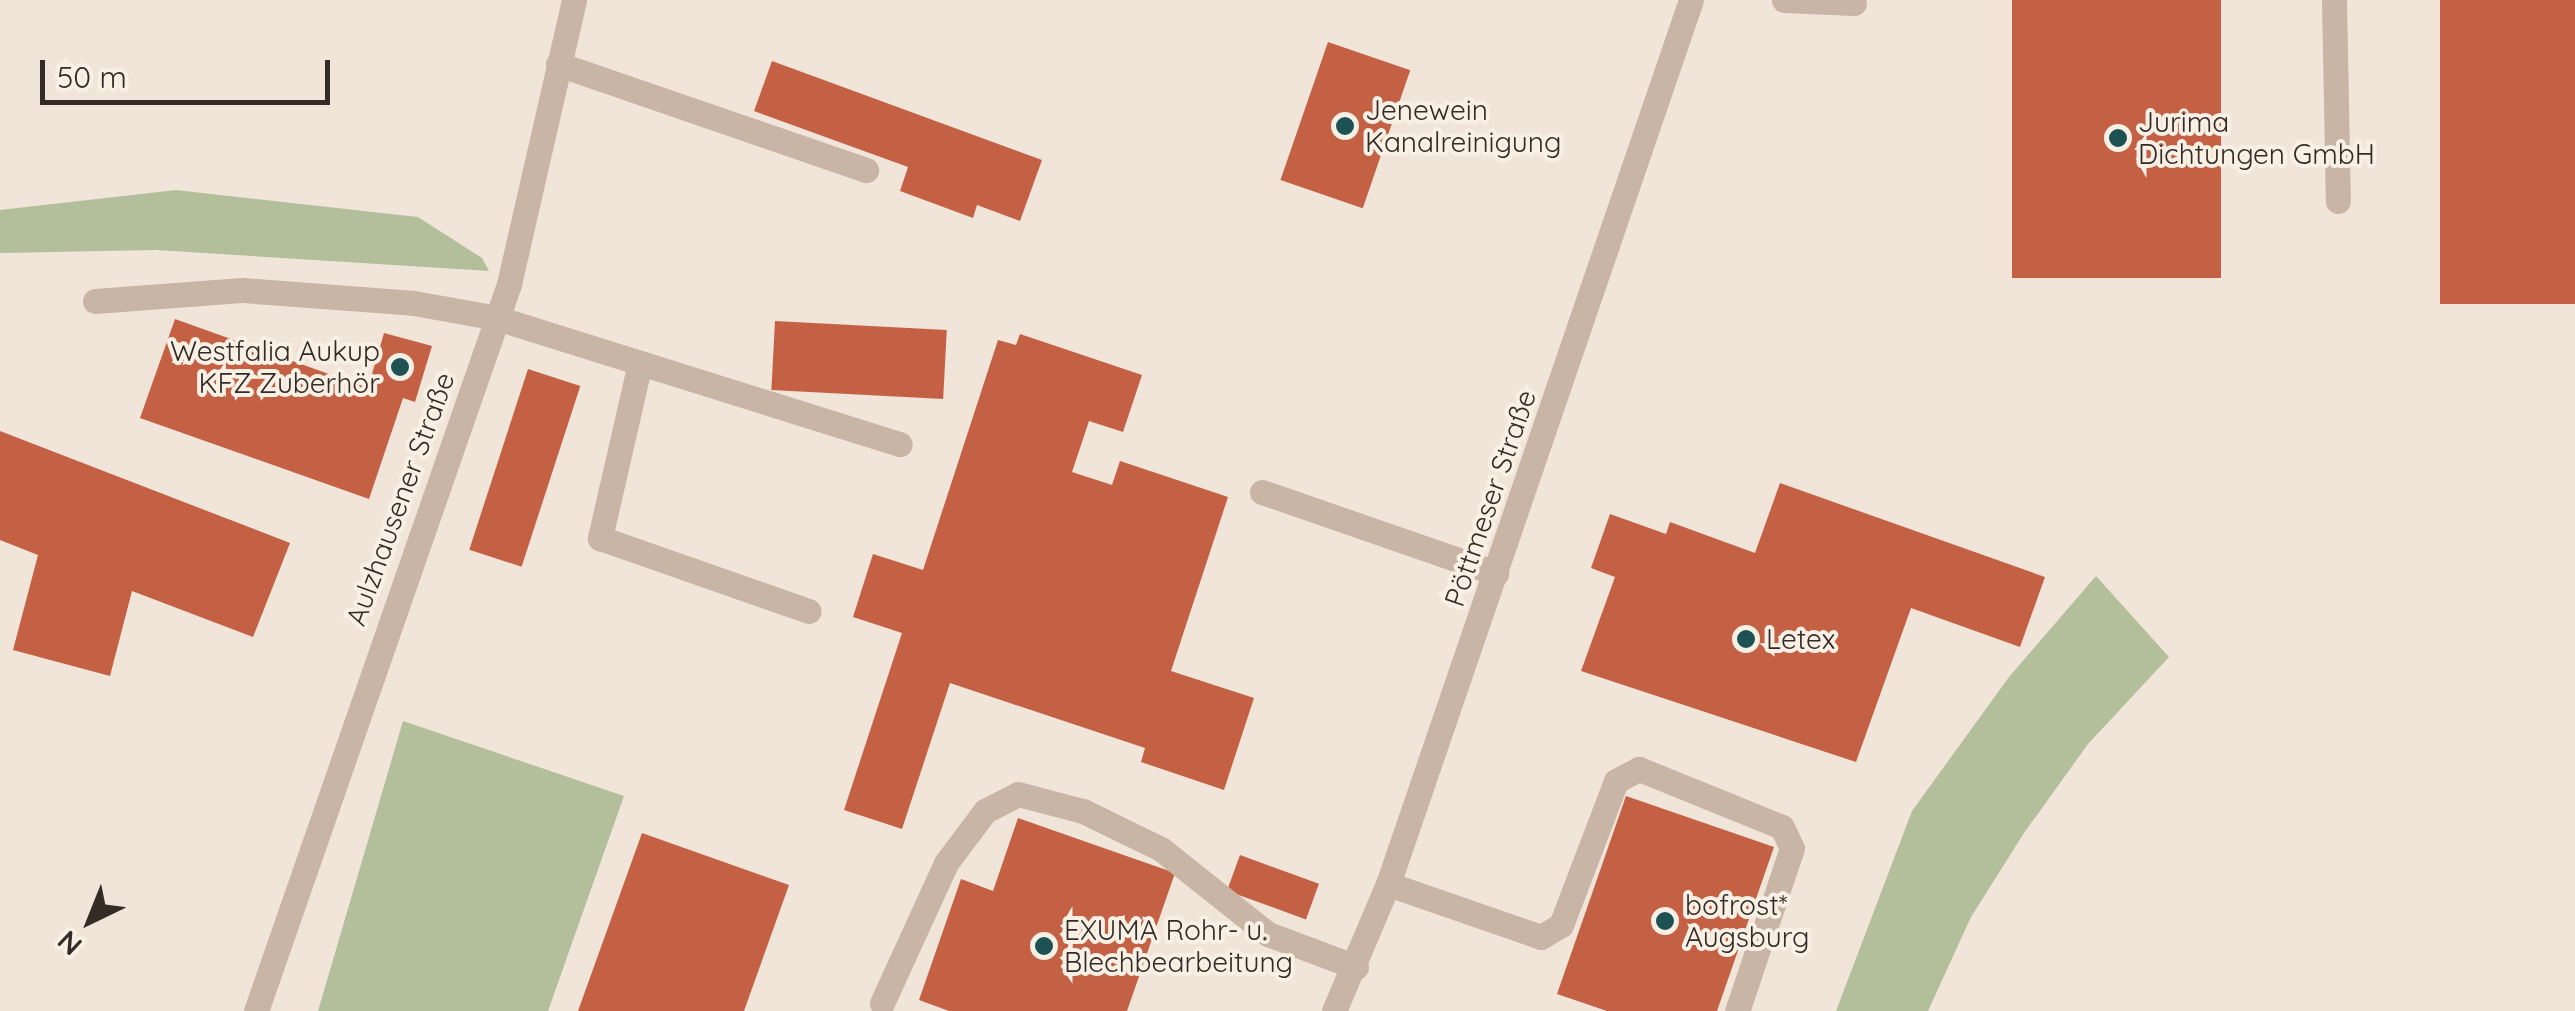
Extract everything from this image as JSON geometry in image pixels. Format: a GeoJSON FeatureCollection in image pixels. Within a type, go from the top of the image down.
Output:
{"type":"FeatureCollection","features":[{"type":"Feature","properties":{"kind":"street","name":"Aulzhausener Straße"},"geometry":{"type":"LineString","coordinates":[[256,1011],[497,318],[574,0]]}},
{"type":"Feature","properties":{"kind":"street","name":"Pöttmeser Straße"},"geometry":{"type":"LineString","coordinates":[[1334,1011],[1388,884],[1692,0]]}},
{"type":"Feature","properties":{"kind":"street"},"geometry":{"type":"LineString","coordinates":[[1784,0],[1854,3]]}},
{"type":"Feature","properties":{"kind":"street"},"geometry":{"type":"LineString","coordinates":[[2334,0],[2338,201]]}},
{"type":"Feature","properties":{"kind":"street"},"geometry":{"type":"LineString","coordinates":[[558,64],[866,170]]}},
{"type":"Feature","properties":{"kind":"street"},"geometry":{"type":"LineString","coordinates":[[95,301],[242,290],[414,303],[497,318],[900,444]]}},
{"type":"Feature","properties":{"kind":"street"},"geometry":{"type":"LineString","coordinates":[[640,363],[600,538],[809,611]]}},
{"type":"Feature","properties":{"kind":"street"},"geometry":{"type":"LineString","coordinates":[[1262,492],[1496,573]]}},
{"type":"Feature","properties":{"kind":"street"},"geometry":{"type":"LineString","coordinates":[[1388,884],[1541,937],[1561,925],[1616,781],[1639,769],[1782,827],[1792,848],[1737,1011]]}},
{"type":"Feature","properties":{"kind":"street"},"geometry":{"type":"LineString","coordinates":[[882,1002],[946,863],[985,811],[1018,794],[1083,811],[1161,849],[1268,934],[1356,966]]}},
{"type":"Feature","properties":{"kind":"green space"},"geometry":{"type":"Polygon","coordinates":[[[176,190],[418,217],[482,258],[489,271],[157,250],[0,253],[0,210],[176,190]]]}},
{"type":"Feature","properties":{"kind":"green space"},"geometry":{"type":"Polygon","coordinates":[[[2096,576],[2169,657],[2088,744],[2024,833],[1971,917],[1928,1011],[1836,1011],[1912,811],[2009,677],[2096,576]]]}},
{"type":"Feature","properties":{"kind":"green space"},"geometry":{"type":"Polygon","coordinates":[[[403,721],[624,796],[548,1011],[318,1011],[403,721]]]}},
{"type":"Feature","properties":{"kind":"building","name":"Jurima Dichtungen GmbH"},"geometry":{"type":"Polygon","coordinates":[[[2012,0],[2221,0],[2221,278],[2012,278],[2012,0]]]}},
{"type":"Feature","properties":{"kind":"building"},"geometry":{"type":"Polygon","coordinates":[[[2440,0],[2575,0],[2575,304],[2440,304],[2440,0]]]}},
{"type":"Feature","properties":{"kind":"building","name":"Jenewein Kanalreinigung"},"geometry":{"type":"Polygon","coordinates":[[[1328,42],[1410,70],[1363,208],[1280,180],[1328,42]]]}},
{"type":"Feature","properties":{"kind":"building"},"geometry":{"type":"Polygon","coordinates":[[[772,61],[1042,160],[1020,221],[977,205],[973,218],[900,191],[908,167],[754,111],[772,61]]]}},
{"type":"Feature","properties":{"kind":"building"},"geometry":{"type":"Polygon","coordinates":[[[175,319],[368,388],[384,333],[432,346],[415,402],[403,398],[369,499],[140,418],[175,319]]]}},
{"type":"Feature","properties":{"kind":"building"},"geometry":{"type":"Polygon","coordinates":[[[775,321],[947,330],[943,399],[771,390],[775,321]]]}},
{"type":"Feature","properties":{"kind":"building"},"geometry":{"type":"Polygon","coordinates":[[[1020,334],[1142,375],[1123,432],[1089,421],[1072,472],[1112,485],[1120,461],[1228,497],[1171,671],[1254,698],[1224,790],[1141,762],[1145,748],[950,683],[902,829],[844,810],[902,633],[853,617],[873,554],[923,570],[998,340],[1016,345],[1020,334]]]}},
{"type":"Feature","properties":{"kind":"building"},"geometry":{"type":"Polygon","coordinates":[[[528,369],[580,386],[522,567],[469,550],[528,369]]]}},
{"type":"Feature","properties":{"kind":"building"},"geometry":{"type":"Polygon","coordinates":[[[0,431],[290,543],[253,637],[132,591],[110,676],[13,650],[38,555],[0,540],[0,431]]]}},
{"type":"Feature","properties":{"kind":"building","name":"Letex"},"geometry":{"type":"Polygon","coordinates":[[[1780,483],[2045,577],[2020,647],[1911,608],[1856,762],[1581,671],[1615,577],[1591,568],[1610,514],[1666,534],[1670,522],[1755,553],[1780,483]]]}},
{"type":"Feature","properties":{"kind":"building","name":"bofrost* Augsburg"},"geometry":{"type":"Polygon","coordinates":[[[1626,796],[1774,847],[1717,1011],[1607,1011],[1557,994],[1626,796]]]}},
{"type":"Feature","properties":{"kind":"building","name":"EXUMA Rohr- u. Blechbearbeitung"},"geometry":{"type":"Polygon","coordinates":[[[1018,818],[1175,873],[1127,1011],[949,1011],[919,1000],[961,879],[993,891],[1018,818]]]}},
{"type":"Feature","properties":{"kind":"building"},"geometry":{"type":"Polygon","coordinates":[[[642,833],[789,885],[744,1011],[578,1011],[642,833]]]}},
{"type":"Feature","properties":{"kind":"building"},"geometry":{"type":"Polygon","coordinates":[[[1240,855],[1319,884],[1306,919],[1227,891],[1240,855]]]}},
{"type":"Feature","properties":{"kind":"place","name":"Jenewein Kanalreinigung"},"geometry":{"type":"Point","coordinates":[1345,126]}},
{"type":"Feature","properties":{"kind":"place","name":"Jurima Dichtungen GmbH"},"geometry":{"type":"Point","coordinates":[2118,138]}},
{"type":"Feature","properties":{"kind":"place","name":"Westfalia Aukup KFZ Zuberhör"},"geometry":{"type":"Point","coordinates":[400,367]}},
{"type":"Feature","properties":{"kind":"place","name":"Letex"},"geometry":{"type":"Point","coordinates":[1746,639]}},
{"type":"Feature","properties":{"kind":"place","name":"bofrost* Augsburg"},"geometry":{"type":"Point","coordinates":[1665,921]}},
{"type":"Feature","properties":{"kind":"place","name":"EXUMA Rohr- u. Blechbearbeitung"},"geometry":{"type":"Point","coordinates":[1044,946]}}]}
